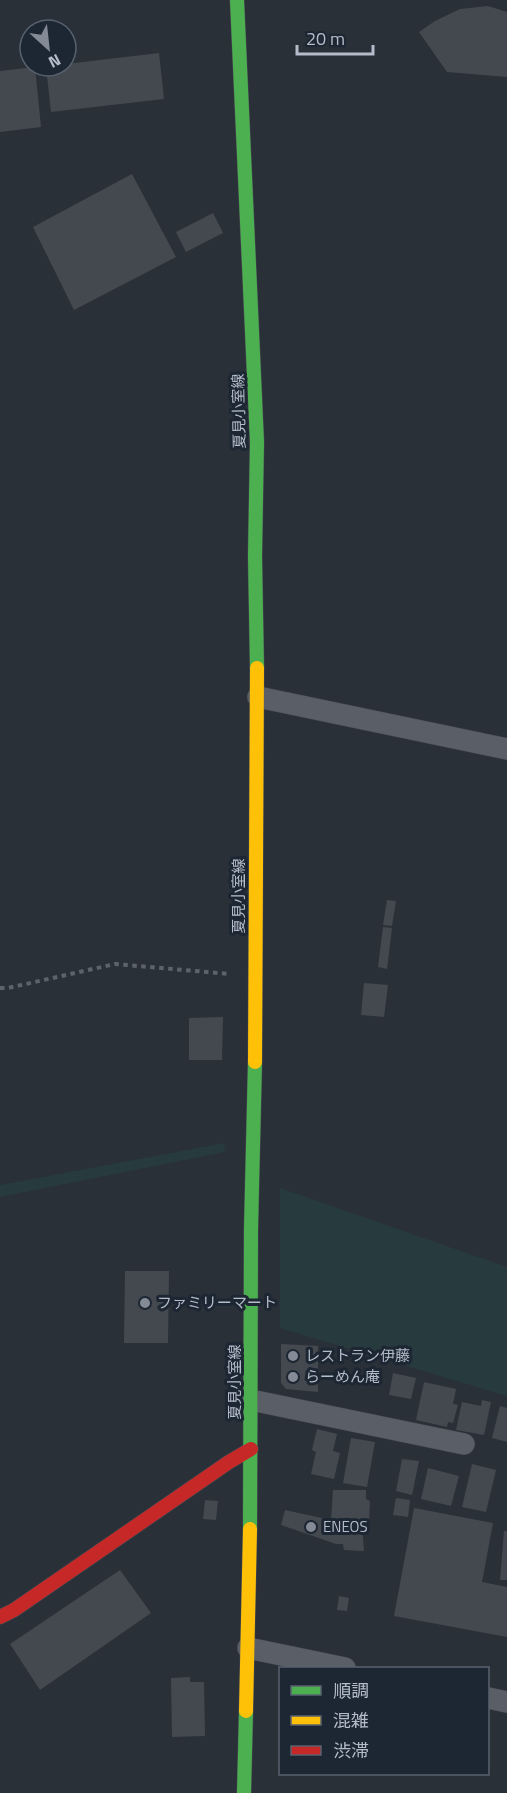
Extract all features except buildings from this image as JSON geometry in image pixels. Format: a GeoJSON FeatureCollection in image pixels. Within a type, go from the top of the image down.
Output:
{"type":"FeatureCollection","features":[{"type":"Feature","properties":{"kind":"main road","name":"夏見小室線"},"geometry":{"type":"LineString","coordinates":[[237,0],[254,350],[258,697],[256,1024],[251,1229],[251,1449],[244,1793]]}},
{"type":"Feature","properties":{"kind":"main road"},"geometry":{"type":"LineString","coordinates":[[0,1617],[14,1610],[251,1449]]}},
{"type":"Feature","properties":{"kind":"street"},"geometry":{"type":"LineString","coordinates":[[258,697],[507,750]]}},
{"type":"Feature","properties":{"kind":"street"},"geometry":{"type":"LineString","coordinates":[[251,1400],[464,1444]]}},
{"type":"Feature","properties":{"kind":"street"},"geometry":{"type":"LineString","coordinates":[[248,1648],[340,1667]]}},
{"type":"Feature","properties":{"kind":"street"},"geometry":{"type":"LineString","coordinates":[[489,1698],[507,1702]]}},
{"type":"Feature","properties":{"kind":"path"},"geometry":{"type":"LineString","coordinates":[[0,988],[115,964],[229,974],[256,974]]}},
{"type":"Feature","properties":{"kind":"green space"},"geometry":{"type":"Polygon","coordinates":[[[224,1143],[225,1152],[0,1197],[0,1185],[224,1143]]]}},
{"type":"Feature","properties":{"kind":"green space"},"geometry":{"type":"Polygon","coordinates":[[[280,1188],[507,1267],[507,1396],[280,1328],[280,1188]]]}},
{"type":"Feature","properties":{"kind":"traffic: fast"},"geometry":{"type":"LineString","coordinates":[[237,0],[257,442],[255,556],[257,668]]}},
{"type":"Feature","properties":{"kind":"traffic: fast"},"geometry":{"type":"LineString","coordinates":[[250,1529],[251,1229],[255,1062]]}},
{"type":"Feature","properties":{"kind":"traffic: fast"},"geometry":{"type":"LineString","coordinates":[[244,1793],[246,1711]]}},
{"type":"Feature","properties":{"kind":"traffic: slow"},"geometry":{"type":"LineString","coordinates":[[255,1062],[257,668]]}},
{"type":"Feature","properties":{"kind":"traffic: slow"},"geometry":{"type":"LineString","coordinates":[[246,1711],[250,1529]]}},
{"type":"Feature","properties":{"kind":"traffic: jam"},"geometry":{"type":"LineString","coordinates":[[0,1617],[14,1610],[251,1449]]}},
{"type":"Feature","properties":{"kind":"place","name":"ファミリーマート"},"geometry":{"type":"Point","coordinates":[145,1303]}},
{"type":"Feature","properties":{"kind":"place","name":"レストラン伊藤"},"geometry":{"type":"Point","coordinates":[293,1356]}},
{"type":"Feature","properties":{"kind":"place","name":"らーめん庵"},"geometry":{"type":"Point","coordinates":[293,1377]}},
{"type":"Feature","properties":{"kind":"place","name":"ENEOS"},"geometry":{"type":"Point","coordinates":[311,1527]}}]}
